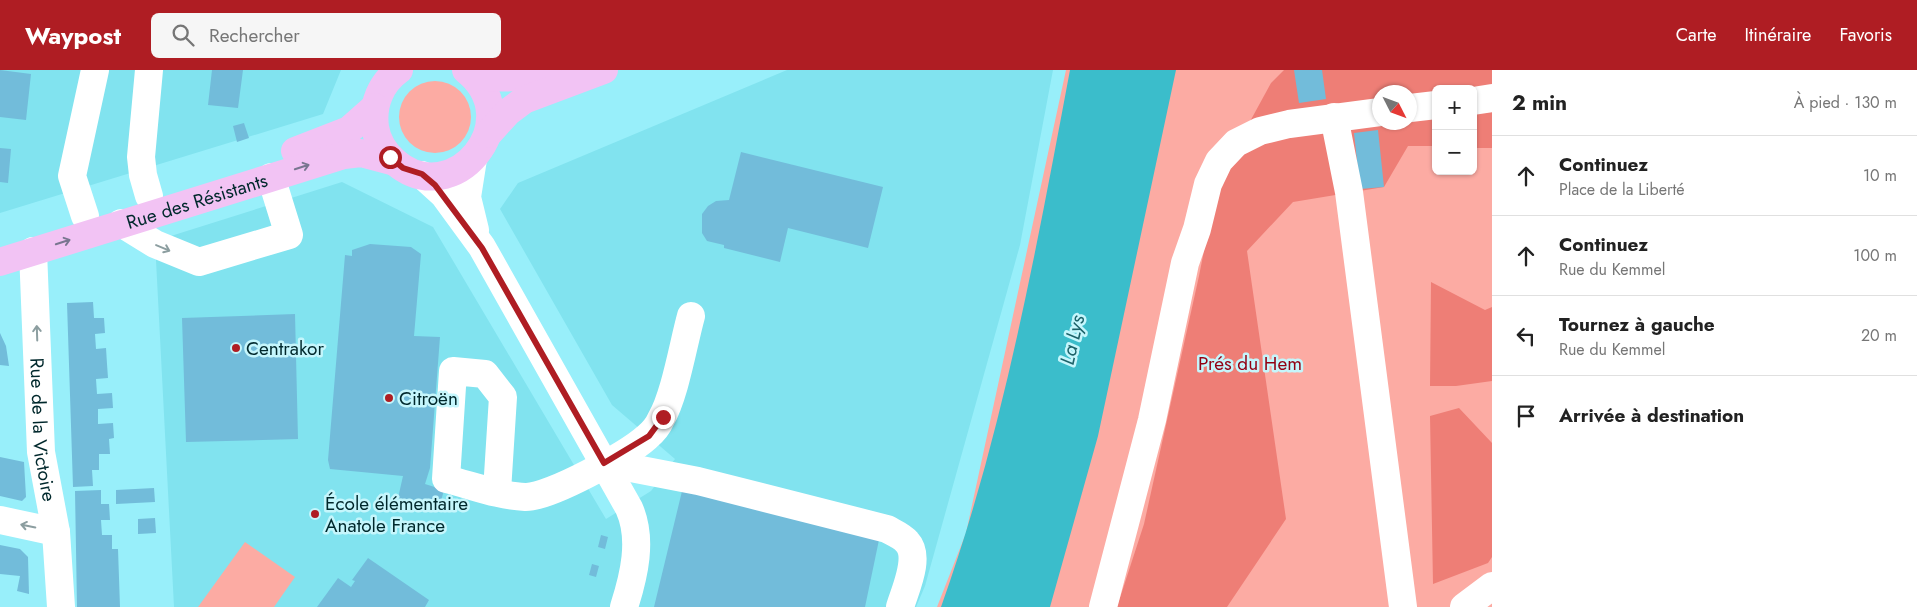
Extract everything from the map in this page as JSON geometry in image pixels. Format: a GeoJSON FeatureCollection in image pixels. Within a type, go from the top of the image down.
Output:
{"type":"FeatureCollection","features":[{"type":"Feature","properties":{"kind":"main road"},"geometry":{"type":"LineString","coordinates":[[469,72],[505,79],[530,77],[556,70]]}},
{"type":"Feature","properties":{"kind":"main road"},"geometry":{"type":"LineString","coordinates":[[488,134],[508,112],[524,100],[604,70]]}},
{"type":"Feature","properties":{"kind":"main road"},"geometry":{"type":"LineString","coordinates":[[392,73],[379,95],[375,107],[376,134],[382,146],[395,162],[408,170],[422,174],[447,174],[463,167],[473,159],[482,148],[488,134],[489,106],[481,86],[469,72]]}},
{"type":"Feature","properties":{"kind":"main road","name":"Rue des Résistants"},"geometry":{"type":"LineString","coordinates":[[0,242],[328,140],[357,125],[375,107]]}},
{"type":"Feature","properties":{"kind":"main road","name":"Rue des Résistants"},"geometry":{"type":"LineString","coordinates":[[0,262],[344,155],[360,154],[395,162]]}},
{"type":"Feature","properties":{"kind":"street"},"geometry":{"type":"LineString","coordinates":[[85,216],[72,176],[95,70]]}},
{"type":"Feature","properties":{"kind":"street"},"geometry":{"type":"LineString","coordinates":[[149,70],[141,157],[142,175],[149,196]]}},
{"type":"Feature","properties":{"kind":"street"},"geometry":{"type":"LineString","coordinates":[[1477,100],[1492,98]]}},
{"type":"Feature","properties":{"kind":"street"},"geometry":{"type":"LineString","coordinates":[[1417,107],[1432,105]]}},
{"type":"Feature","properties":{"kind":"street"},"geometry":{"type":"LineString","coordinates":[[1104,607],[1152,420],[1185,263],[1213,173],[1227,151],[1248,135],[1275,127],[1372,113]]}},
{"type":"Feature","properties":{"kind":"street"},"geometry":{"type":"LineString","coordinates":[[1334,117],[1349,192],[1403,607]]}},
{"type":"Feature","properties":{"kind":"street"},"geometry":{"type":"LineString","coordinates":[[473,159],[468,179],[467,197],[473,224],[482,248]]}},
{"type":"Feature","properties":{"kind":"street"},"geometry":{"type":"LineString","coordinates":[[422,174],[444,195],[482,248],[629,508],[636,530],[635,556],[627,602]]}},
{"type":"Feature","properties":{"kind":"street"},"geometry":{"type":"LineString","coordinates":[[121,223],[155,244],[199,262],[261,244],[289,235],[271,177]]}},
{"type":"Feature","properties":{"kind":"street","name":"Rue de la Victoire"},"geometry":{"type":"LineString","coordinates":[[33,251],[41,452],[56,532],[61,607]]}},
{"type":"Feature","properties":{"kind":"street"},"geometry":{"type":"LineString","coordinates":[[498,491],[524,497],[551,492],[642,441],[658,425],[666,408],[691,316]]}},
{"type":"Feature","properties":{"kind":"street"},"geometry":{"type":"LineString","coordinates":[[604,463],[698,482],[887,529],[908,543],[912,554],[911,573],[900,607]]}},
{"type":"Feature","properties":{"kind":"street"},"geometry":{"type":"LineString","coordinates":[[0,520],[56,532]]}},
{"type":"Feature","properties":{"kind":"street"},"geometry":{"type":"LineString","coordinates":[[1464,607],[1492,586]]}},
{"type":"Feature","properties":{"kind":"shaded area"},"geometry":{"type":"Polygon","coordinates":[[[0,70],[341,70],[323,114],[0,213],[0,70]]]}},
{"type":"Feature","properties":{"kind":"shaded area"},"geometry":{"type":"Polygon","coordinates":[[[787,70],[1053,70],[1020,245],[925,586],[916,607],[174,607],[155,241],[342,182],[433,227],[606,519],[651,491],[675,459],[612,405],[500,209],[518,183],[787,70]]]}},
{"type":"Feature","properties":{"kind":"green space","name":"Prés du Hem"},"geometry":{"type":"Polygon","coordinates":[[[1066,70],[1492,70],[1492,607],[937,607],[966,533],[1066,70]]]}},
{"type":"Feature","properties":{"kind":"green space"},"geometry":{"type":"Polygon","coordinates":[[[1284,70],[1492,70],[1492,148],[1477,148],[1477,85],[1432,85],[1432,146],[1408,146],[1384,187],[1293,202],[1247,251],[1286,519],[1227,607],[1117,607],[1144,524],[1199,276],[1218,180],[1271,83],[1284,70]]]}},
{"type":"Feature","properties":{"kind":"green space"},"geometry":{"type":"Polygon","coordinates":[[[442,81],[461,91],[469,103],[471,117],[469,131],[461,143],[449,151],[428,153],[409,143],[401,131],[399,110],[409,91],[421,83],[442,81]]]}},
{"type":"Feature","properties":{"kind":"green space"},"geometry":{"type":"Polygon","coordinates":[[[1431,282],[1485,310],[1492,307],[1492,381],[1456,386],[1430,386],[1431,282]]]}},
{"type":"Feature","properties":{"kind":"green space"},"geometry":{"type":"Polygon","coordinates":[[[1459,408],[1492,443],[1492,557],[1488,563],[1433,584],[1430,416],[1459,408]]]}},
{"type":"Feature","properties":{"kind":"green space"},"geometry":{"type":"Polygon","coordinates":[[[245,542],[295,577],[274,607],[198,607],[245,542]]]}},
{"type":"Feature","properties":{"kind":"water","name":"La Lys"},"geometry":{"type":"Polygon","coordinates":[[[1070,70],[1176,70],[1098,436],[1050,607],[941,607],[983,475],[1000,408],[1031,274],[1070,70]]]}},
{"type":"Feature","properties":{"kind":"building"},"geometry":{"type":"Polygon","coordinates":[[[0,70],[31,74],[26,120],[0,117],[0,70]]]}},
{"type":"Feature","properties":{"kind":"building"},"geometry":{"type":"Polygon","coordinates":[[[212,70],[243,70],[238,108],[208,105],[212,70]]]}},
{"type":"Feature","properties":{"kind":"building"},"geometry":{"type":"Polygon","coordinates":[[[1294,70],[1322,70],[1326,99],[1299,103],[1294,70]]]}},
{"type":"Feature","properties":{"kind":"building"},"geometry":{"type":"Polygon","coordinates":[[[244,123],[249,138],[237,142],[233,126],[244,123]]]}},
{"type":"Feature","properties":{"kind":"building"},"geometry":{"type":"Polygon","coordinates":[[[1378,130],[1384,187],[1360,189],[1354,133],[1378,130]]]}},
{"type":"Feature","properties":{"kind":"building"},"geometry":{"type":"Polygon","coordinates":[[[0,148],[11,149],[8,183],[0,182],[0,148]]]}},
{"type":"Feature","properties":{"kind":"building"},"geometry":{"type":"Polygon","coordinates":[[[741,152],[883,187],[868,248],[788,228],[780,262],[724,248],[724,245],[707,241],[702,233],[702,214],[708,206],[716,201],[729,200],[741,152]]]}},
{"type":"Feature","properties":{"kind":"building"},"geometry":{"type":"Polygon","coordinates":[[[370,244],[411,247],[421,254],[414,336],[440,337],[430,468],[425,484],[444,490],[439,508],[398,498],[403,476],[330,469],[328,460],[345,255],[352,256],[352,250],[370,244]]]}},
{"type":"Feature","properties":{"kind":"building"},"geometry":{"type":"Polygon","coordinates":[[[93,302],[94,318],[104,318],[105,333],[95,334],[96,349],[106,348],[108,378],[96,379],[97,394],[112,393],[113,408],[98,409],[98,424],[113,423],[114,438],[109,439],[110,454],[99,454],[99,470],[92,470],[93,486],[73,487],[67,303],[93,302]]]}},
{"type":"Feature","properties":{"kind":"building"},"geometry":{"type":"Polygon","coordinates":[[[295,314],[298,439],[186,442],[182,318],[295,314]]]}},
{"type":"Feature","properties":{"kind":"building"},"geometry":{"type":"Polygon","coordinates":[[[0,333],[6,346],[9,366],[0,365],[0,333]]]}},
{"type":"Feature","properties":{"kind":"building"},"geometry":{"type":"Polygon","coordinates":[[[0,457],[24,462],[26,497],[22,501],[0,496],[0,457]]]}},
{"type":"Feature","properties":{"kind":"building"},"geometry":{"type":"Polygon","coordinates":[[[683,487],[880,535],[865,607],[654,607],[683,487]]]}},
{"type":"Feature","properties":{"kind":"building"},"geometry":{"type":"Polygon","coordinates":[[[154,488],[155,502],[116,504],[116,490],[154,488]]]}},
{"type":"Feature","properties":{"kind":"building"},"geometry":{"type":"Polygon","coordinates":[[[101,490],[101,504],[109,504],[110,520],[101,520],[102,535],[112,535],[112,549],[118,549],[120,607],[77,607],[75,491],[101,490]]]}},
{"type":"Feature","properties":{"kind":"building"},"geometry":{"type":"Polygon","coordinates":[[[155,518],[156,533],[138,534],[138,519],[155,518]]]}},
{"type":"Feature","properties":{"kind":"building"},"geometry":{"type":"Polygon","coordinates":[[[601,535],[608,537],[605,549],[598,547],[601,535]]]}},
{"type":"Feature","properties":{"kind":"building"},"geometry":{"type":"Polygon","coordinates":[[[0,545],[20,549],[28,557],[29,594],[17,591],[20,576],[0,574],[0,545]]]}},
{"type":"Feature","properties":{"kind":"building"},"geometry":{"type":"Polygon","coordinates":[[[368,558],[429,600],[425,607],[317,607],[338,578],[351,587],[355,581],[352,580],[368,558]]]}},
{"type":"Feature","properties":{"kind":"building"},"geometry":{"type":"Polygon","coordinates":[[[592,564],[599,566],[596,577],[589,575],[592,564]]]}},
{"type":"Feature","properties":{"kind":"place","name":"Centrakor"},"geometry":{"type":"Point","coordinates":[236,348]}},
{"type":"Feature","properties":{"kind":"place","name":"Citroën"},"geometry":{"type":"Point","coordinates":[389,398]}},
{"type":"Feature","properties":{"kind":"place","name":"École élémentaire Anatole France"},"geometry":{"type":"Point","coordinates":[315,514]}},
{"type":"Feature","properties":{"kind":"route"},"geometry":{"type":"LineString","coordinates":[[390,157],[403,168],[422,174],[435,185],[482,248],[604,463],[649,436],[663,417]]}}]}
